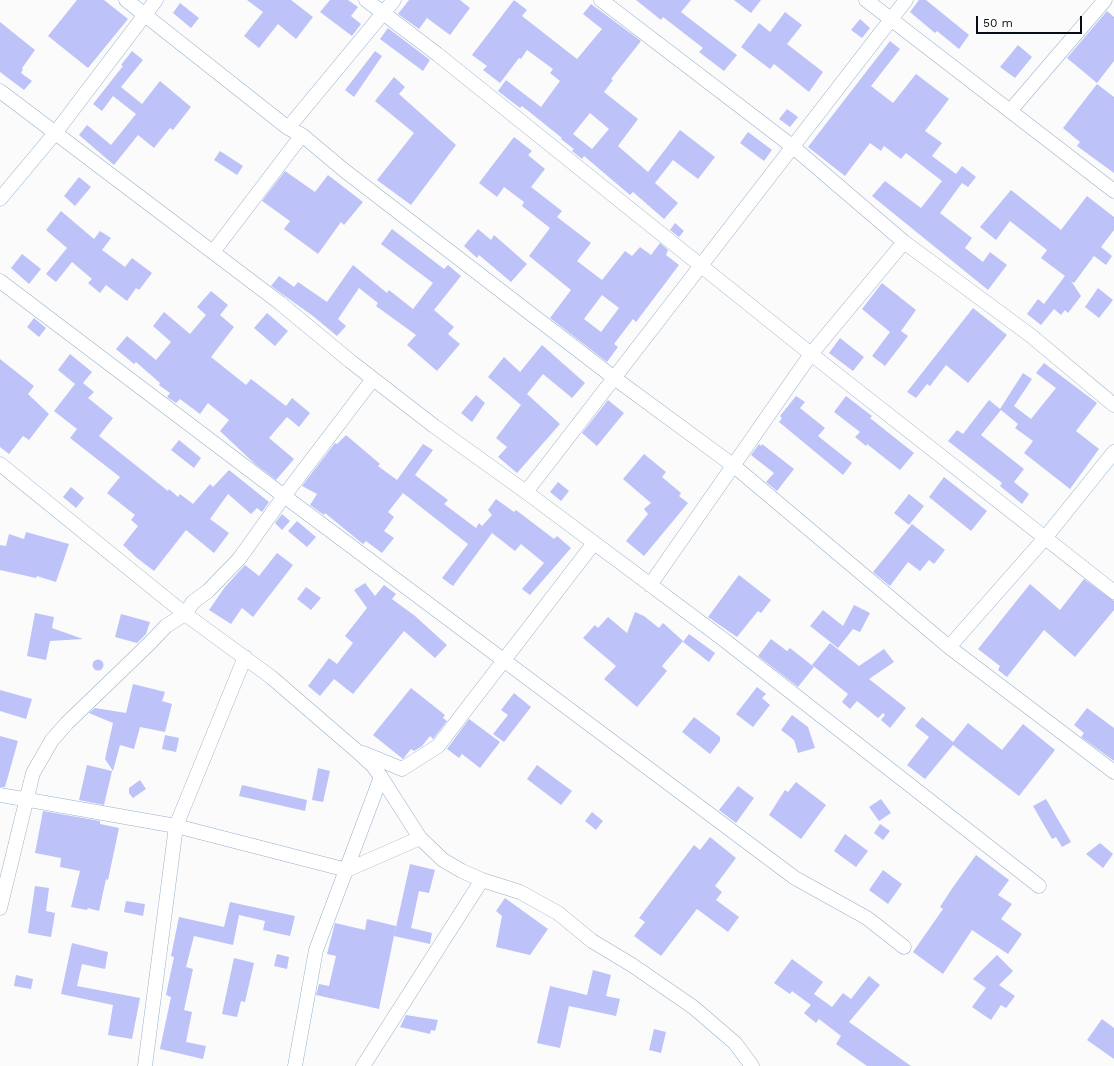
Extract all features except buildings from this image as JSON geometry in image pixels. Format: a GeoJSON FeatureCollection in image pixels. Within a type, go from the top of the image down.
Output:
{"type":"FeatureCollection","features":[{"type":"Feature","properties":{"kind":"street"},"geometry":{"type":"LineString","coordinates":[[126,0],[288,128],[302,135],[346,171],[613,377],[734,466],[949,647],[1114,772]]}},
{"type":"Feature","properties":{"kind":"street"},"geometry":{"type":"LineString","coordinates":[[0,199],[56,132],[156,0]]}},
{"type":"Feature","properties":{"kind":"street"},"geometry":{"type":"LineString","coordinates":[[366,0],[811,354],[1114,592]]}},
{"type":"Feature","properties":{"kind":"street"},"geometry":{"type":"LineString","coordinates":[[288,128],[394,0]]}},
{"type":"Feature","properties":{"kind":"street"},"geometry":{"type":"LineString","coordinates":[[600,0],[792,146],[904,242],[1030,335],[1114,405]]}},
{"type":"Feature","properties":{"kind":"street"},"geometry":{"type":"LineString","coordinates":[[866,0],[1114,191]]}},
{"type":"Feature","properties":{"kind":"street"},"geometry":{"type":"LineString","coordinates":[[526,492],[613,377],[906,0]]}},
{"type":"Feature","properties":{"kind":"street"},"geometry":{"type":"LineString","coordinates":[[1010,111],[1105,0]]}},
{"type":"Feature","properties":{"kind":"street"},"geometry":{"type":"LineString","coordinates":[[0,91],[280,303],[373,379],[434,426],[526,492],[736,649],[1039,886]]}},
{"type":"Feature","properties":{"kind":"street"},"geometry":{"type":"LineString","coordinates":[[213,252],[302,135]]}},
{"type":"Feature","properties":{"kind":"street"},"geometry":{"type":"LineString","coordinates":[[650,585],[811,354],[904,242]]}},
{"type":"Feature","properties":{"kind":"street"},"geometry":{"type":"LineString","coordinates":[[0,281],[284,496],[796,878],[867,918],[904,947]]}},
{"type":"Feature","properties":{"kind":"street"},"geometry":{"type":"LineString","coordinates":[[0,908],[33,774],[52,740],[67,723],[150,644],[166,626],[185,614],[193,602],[213,587],[239,560],[284,496],[373,379]]}},
{"type":"Feature","properties":{"kind":"street"},"geometry":{"type":"LineString","coordinates":[[949,647],[1045,538],[1114,452]]}},
{"type":"Feature","properties":{"kind":"street"},"geometry":{"type":"LineString","coordinates":[[0,464],[185,614],[272,677],[358,752],[382,777],[420,838],[433,852],[452,866],[482,880],[520,892],[558,913],[592,941],[632,965],[693,1007],[735,1043],[752,1066]]}},
{"type":"Feature","properties":{"kind":"street"},"geometry":{"type":"LineString","coordinates":[[358,752],[402,769],[438,746],[594,543]]}},
{"type":"Feature","properties":{"kind":"street"},"geometry":{"type":"LineString","coordinates":[[145,1066],[176,826],[245,657]]}},
{"type":"Feature","properties":{"kind":"street"},"geometry":{"type":"LineString","coordinates":[[295,1066],[316,950],[382,777]]}},
{"type":"Feature","properties":{"kind":"street"},"geometry":{"type":"LineString","coordinates":[[0,795],[176,826],[347,870],[420,838]]}},
{"type":"Feature","properties":{"kind":"street"},"geometry":{"type":"LineString","coordinates":[[363,1066],[482,880]]}}]}
